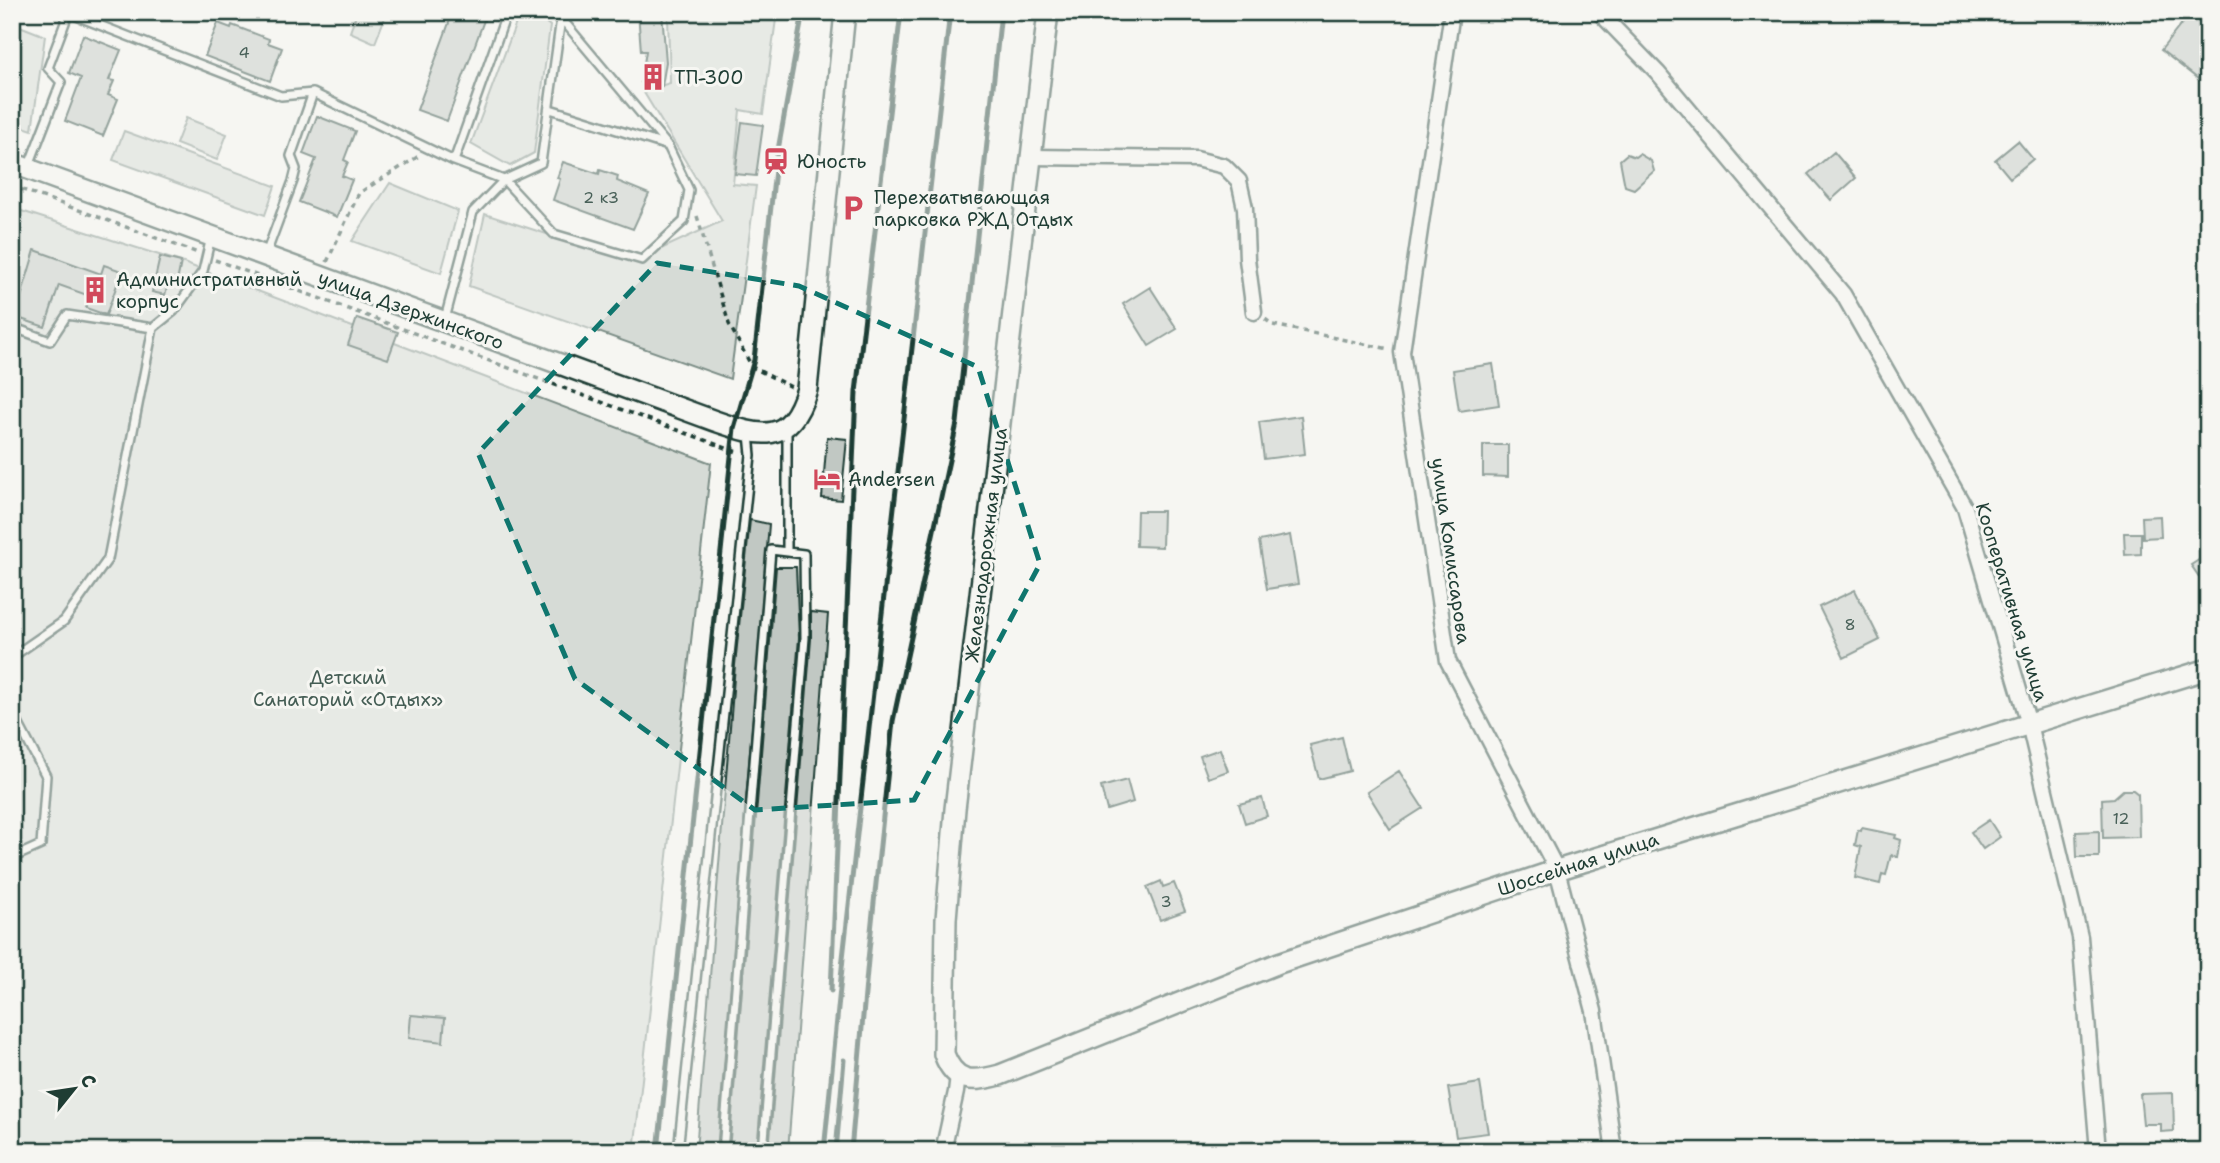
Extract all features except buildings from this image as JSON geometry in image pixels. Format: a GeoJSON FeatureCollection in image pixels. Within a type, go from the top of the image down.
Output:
{"type":"FeatureCollection","features":[{"type":"Feature","properties":{"kind":"street"},"geometry":{"type":"LineString","coordinates":[[787,426],[797,394],[845,12]]}},
{"type":"Feature","properties":{"kind":"street","name":"Железнодорожная улица"},"geometry":{"type":"LineString","coordinates":[[958,1075],[949,1066],[944,1054],[946,919],[955,809],[1048,12]]}},
{"type":"Feature","properties":{"kind":"street","name":"улица Комиссарова"},"geometry":{"type":"LineString","coordinates":[[1452,12],[1402,352],[1448,660],[1557,870],[1594,1011],[1614,1151]]}},
{"type":"Feature","properties":{"kind":"street","name":"Кооперативная улица"},"geometry":{"type":"LineString","coordinates":[[1599,12],[1658,73],[1843,294],[1965,508],[2029,724],[2080,937],[2098,1151]]}},
{"type":"Feature","properties":{"kind":"street"},"geometry":{"type":"LineString","coordinates":[[1031,157],[1196,159],[1224,166],[1238,181],[1245,208],[1247,259],[1254,312]]}},
{"type":"Feature","properties":{"kind":"street","name":"улица Дзержинского"},"geometry":{"type":"LineString","coordinates":[[20,166],[750,433],[764,435],[787,426]]}},
{"type":"Feature","properties":{"kind":"street","name":"Шоссейная улица"},"geometry":{"type":"LineString","coordinates":[[958,1075],[972,1080],[1000,1074],[1279,963],[1557,870],[2208,669]]}},
{"type":"Feature","properties":{"kind":"street"},"geometry":{"type":"LineString","coordinates":[[943,1151],[958,1075]]}},
{"type":"Feature","properties":{"kind":"lane"},"geometry":{"type":"LineString","coordinates":[[454,162],[507,12]]}},
{"type":"Feature","properties":{"kind":"lane"},"geometry":{"type":"LineString","coordinates":[[20,166],[61,82],[48,68],[68,13],[281,96],[313,93],[454,162],[504,180],[555,234],[642,260],[684,221],[689,191],[668,146],[561,18],[552,12]]}},
{"type":"Feature","properties":{"kind":"lane"},"geometry":{"type":"LineString","coordinates":[[444,322],[474,212],[504,180],[541,163],[561,18]]}},
{"type":"Feature","properties":{"kind":"lane"},"geometry":{"type":"LineString","coordinates":[[265,257],[293,181],[296,169],[291,156],[313,93]]}},
{"type":"Feature","properties":{"kind":"lane"},"geometry":{"type":"LineString","coordinates":[[550,109],[668,146]]}},
{"type":"Feature","properties":{"kind":"lane"},"geometry":{"type":"LineString","coordinates":[[12,657],[64,621],[108,559],[153,328],[174,311],[203,271],[211,237]]}},
{"type":"Feature","properties":{"kind":"lane"},"geometry":{"type":"LineString","coordinates":[[12,327],[50,341],[67,315],[153,328]]}},
{"type":"Feature","properties":{"kind":"lane"},"geometry":{"type":"LineString","coordinates":[[787,426],[787,552]]}},
{"type":"Feature","properties":{"kind":"lane"},"geometry":{"type":"LineString","coordinates":[[677,1151],[749,469],[750,433]]}},
{"type":"Feature","properties":{"kind":"lane"},"geometry":{"type":"LineString","coordinates":[[723,1151],[771,550],[804,554],[805,638],[763,1151]]}},
{"type":"Feature","properties":{"kind":"lane"},"geometry":{"type":"LineString","coordinates":[[12,685],[16,690],[15,717],[46,776],[41,845],[12,858]]}},
{"type":"Feature","properties":{"kind":"path"},"geometry":{"type":"LineString","coordinates":[[326,264],[359,193],[429,149]]}},
{"type":"Feature","properties":{"kind":"path"},"geometry":{"type":"LineString","coordinates":[[12,186],[743,454]]}},
{"type":"Feature","properties":{"kind":"path"},"geometry":{"type":"LineString","coordinates":[[689,191],[729,324],[752,367],[797,394]]}},
{"type":"Feature","properties":{"kind":"path"},"geometry":{"type":"LineString","coordinates":[[1254,312],[1273,326],[1402,352]]}},
{"type":"Feature","properties":{"kind":"highlighted area"},"geometry":{"type":"Polygon","coordinates":[[[657,263],[799,286],[978,367],[1040,564],[914,800],[755,810],[575,679],[478,453],[657,263]]]}},
{"type":"Feature","properties":{"kind":"green space"},"geometry":{"type":"Polygon","coordinates":[[[357,12],[387,12],[375,43],[350,32],[357,12]]]}},
{"type":"Feature","properties":{"kind":"green space"},"geometry":{"type":"Polygon","coordinates":[[[520,12],[533,12],[550,26],[534,153],[510,166],[471,144],[520,12]]]}},
{"type":"Feature","properties":{"kind":"green space"},"geometry":{"type":"Polygon","coordinates":[[[641,12],[777,12],[763,114],[740,110],[733,184],[756,186],[730,379],[469,286],[485,214],[633,262],[722,221],[643,91],[670,83],[668,17],[641,12]]]}},
{"type":"Feature","properties":{"kind":"green space"},"geometry":{"type":"Polygon","coordinates":[[[12,23],[45,36],[32,130],[12,123],[12,23]]]}},
{"type":"Feature","properties":{"kind":"green space"},"geometry":{"type":"Polygon","coordinates":[[[186,118],[227,134],[217,160],[176,144],[186,118]]]}},
{"type":"Feature","properties":{"kind":"green space"},"geometry":{"type":"Polygon","coordinates":[[[124,131],[275,186],[265,215],[113,160],[124,131]]]}},
{"type":"Feature","properties":{"kind":"green space"},"geometry":{"type":"Polygon","coordinates":[[[390,183],[458,211],[441,273],[352,241],[390,183]]]}},
{"type":"Feature","properties":{"kind":"green space","name":"Детский Санаторий «Отдых»"},"geometry":{"type":"Polygon","coordinates":[[[12,208],[181,262],[711,463],[634,1151],[12,1151],[12,208]]]}},
{"type":"Feature","properties":{"kind":"railway"},"geometry":{"type":"LineString","coordinates":[[658,1151],[734,428],[754,360],[776,161],[803,12]]}},
{"type":"Feature","properties":{"kind":"railway"},"geometry":{"type":"LineString","coordinates":[[831,991],[856,392],[901,12]]}},
{"type":"Feature","properties":{"kind":"railway"},"geometry":{"type":"LineString","coordinates":[[824,1151],[843,958],[950,12]]}},
{"type":"Feature","properties":{"kind":"railway"},"geometry":{"type":"LineString","coordinates":[[851,1151],[893,721],[957,423],[1001,12]]}},
{"type":"Feature","properties":{"kind":"railway"},"geometry":{"type":"LineString","coordinates":[[836,1151],[844,1060]]}},
{"type":"Feature","properties":{"kind":"place","name":"ТП-300"},"geometry":{"type":"Point","coordinates":[653,77]}},
{"type":"Feature","properties":{"kind":"place","name":"Юность"},"geometry":{"type":"Point","coordinates":[776,161]}},
{"type":"Feature","properties":{"kind":"place","name":"Перехватывающая парковка РЖД Отдых"},"geometry":{"type":"Point","coordinates":[853,208]}},
{"type":"Feature","properties":{"kind":"place","name":"Административный корпус"},"geometry":{"type":"Point","coordinates":[95,290]}},
{"type":"Feature","properties":{"kind":"place","name":"Andersen"},"geometry":{"type":"Point","coordinates":[827,479]}}]}
